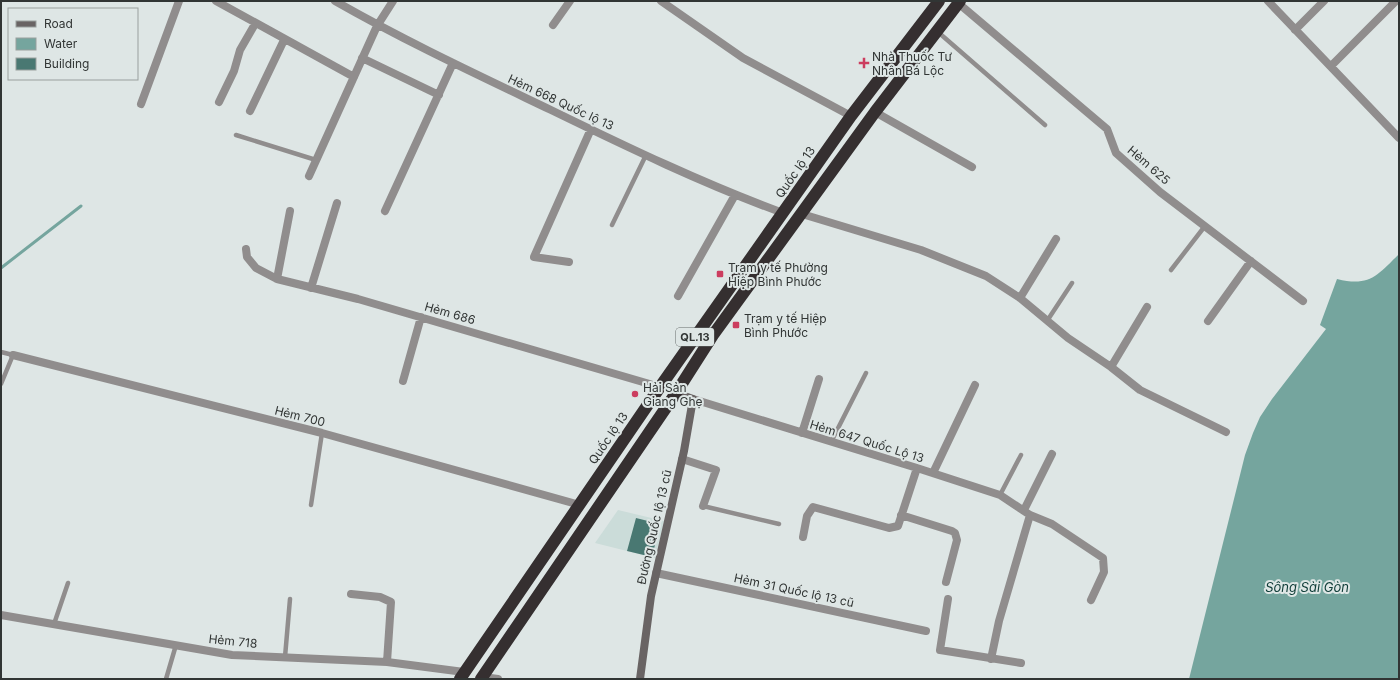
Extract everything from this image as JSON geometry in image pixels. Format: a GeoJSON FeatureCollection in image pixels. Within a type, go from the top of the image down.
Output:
{"type":"FeatureCollection","features":[{"type":"Feature","properties":{"kind":"highway","name":"Quốc lộ 13"},"geometry":{"type":"LineString","coordinates":[[462,676],[660,387],[851,116],[939,1]]}},
{"type":"Feature","properties":{"kind":"highway","name":"QL.13"},"geometry":{"type":"LineString","coordinates":[[482,678],[676,393],[713,335],[875,112],[936,30],[959,2]]}},
{"type":"Feature","properties":{"kind":"highway"},"geometry":{"type":"LineString","coordinates":[[660,387],[676,393]]}},
{"type":"Feature","properties":{"kind":"street"},"geometry":{"type":"LineString","coordinates":[[141,104],[178,1]]}},
{"type":"Feature","properties":{"kind":"street"},"geometry":{"type":"LineString","coordinates":[[216,1],[284,40],[354,77]]}},
{"type":"Feature","properties":{"kind":"street","name":"Hẻm 668 Quốc lộ 13"},"geometry":{"type":"LineString","coordinates":[[335,1],[377,26],[646,155],[735,195],[783,213]]}},
{"type":"Feature","properties":{"kind":"street"},"geometry":{"type":"LineString","coordinates":[[309,176],[377,26],[393,1]]}},
{"type":"Feature","properties":{"kind":"street"},"geometry":{"type":"LineString","coordinates":[[552,24],[570,1]]}},
{"type":"Feature","properties":{"kind":"street"},"geometry":{"type":"LineString","coordinates":[[661,1],[743,58],[851,116]]}},
{"type":"Feature","properties":{"kind":"street"},"geometry":{"type":"LineString","coordinates":[[1268,1],[1398,134]]}},
{"type":"Feature","properties":{"kind":"street"},"geometry":{"type":"LineString","coordinates":[[1295,30],[1324,1]]}},
{"type":"Feature","properties":{"kind":"street"},"geometry":{"type":"LineString","coordinates":[[1331,66],[1396,1]]}},
{"type":"Feature","properties":{"kind":"street","name":"Hẻm 625"},"geometry":{"type":"LineString","coordinates":[[959,2],[1106,129],[1116,152],[1160,192],[1303,301]]}},
{"type":"Feature","properties":{"kind":"street"},"geometry":{"type":"LineString","coordinates":[[219,102],[234,70],[240,50],[255,24]]}},
{"type":"Feature","properties":{"kind":"street"},"geometry":{"type":"LineString","coordinates":[[250,111],[284,40]]}},
{"type":"Feature","properties":{"kind":"street"},"geometry":{"type":"LineString","coordinates":[[362,58],[439,95]]}},
{"type":"Feature","properties":{"kind":"street"},"geometry":{"type":"LineString","coordinates":[[385,211],[453,63]]}},
{"type":"Feature","properties":{"kind":"street"},"geometry":{"type":"LineString","coordinates":[[875,112],[972,167]]}},
{"type":"Feature","properties":{"kind":"street"},"geometry":{"type":"LineString","coordinates":[[569,262],[534,257],[592,129]]}},
{"type":"Feature","properties":{"kind":"street"},"geometry":{"type":"LineString","coordinates":[[678,296],[735,195]]}},
{"type":"Feature","properties":{"kind":"street"},"geometry":{"type":"LineString","coordinates":[[311,288],[337,203]]}},
{"type":"Feature","properties":{"kind":"street"},"geometry":{"type":"LineString","coordinates":[[277,279],[290,211]]}},
{"type":"Feature","properties":{"kind":"street"},"geometry":{"type":"LineString","coordinates":[[802,214],[921,250],[986,276],[1020,298],[1068,338],[1111,367],[1140,390],[1226,432]]}},
{"type":"Feature","properties":{"kind":"street"},"geometry":{"type":"LineString","coordinates":[[1020,298],[1056,239]]}},
{"type":"Feature","properties":{"kind":"street","name":"Hẻm 686"},"geometry":{"type":"LineString","coordinates":[[246,249],[247,257],[256,268],[277,279],[358,299],[660,387]]}},
{"type":"Feature","properties":{"kind":"street"},"geometry":{"type":"LineString","coordinates":[[1208,321],[1251,261]]}},
{"type":"Feature","properties":{"kind":"street"},"geometry":{"type":"LineString","coordinates":[[1111,367],[1147,307]]}},
{"type":"Feature","properties":{"kind":"street"},"geometry":{"type":"LineString","coordinates":[[403,380],[421,317]]}},
{"type":"Feature","properties":{"kind":"street","name":"Hẻm 700"},"geometry":{"type":"LineString","coordinates":[[13,356],[322,434],[580,505]]}},
{"type":"Feature","properties":{"kind":"street"},"geometry":{"type":"LineString","coordinates":[[802,433],[819,379]]}},
{"type":"Feature","properties":{"kind":"street"},"geometry":{"type":"LineString","coordinates":[[933,473],[975,385]]}},
{"type":"Feature","properties":{"kind":"street"},"geometry":{"type":"LineString","coordinates":[[676,393],[693,399]]}},
{"type":"Feature","properties":{"kind":"street","name":"Hẻm 647 Quốc Lộ 13"},"geometry":{"type":"LineString","coordinates":[[693,399],[1000,495],[1027,513],[1052,524],[1103,558],[1104,572],[1091,600]]}},
{"type":"Feature","properties":{"kind":"street","name":"Đường Quốc lộ 13 cũ"},"geometry":{"type":"LineString","coordinates":[[640,679],[651,596],[682,459],[693,399]]}},
{"type":"Feature","properties":{"kind":"street"},"geometry":{"type":"LineString","coordinates":[[991,659],[999,621],[1027,513],[1052,454]]}},
{"type":"Feature","properties":{"kind":"street"},"geometry":{"type":"LineString","coordinates":[[682,459],[716,470],[703,506]]}},
{"type":"Feature","properties":{"kind":"street"},"geometry":{"type":"LineString","coordinates":[[803,537],[807,516],[813,507],[889,528],[898,526],[917,468]]}},
{"type":"Feature","properties":{"kind":"street"},"geometry":{"type":"LineString","coordinates":[[901,515],[955,533],[957,540],[946,582]]}},
{"type":"Feature","properties":{"kind":"street","name":"Hẻm 31 Quốc lộ 13 cũ"},"geometry":{"type":"LineString","coordinates":[[656,573],[926,631]]}},
{"type":"Feature","properties":{"kind":"street"},"geometry":{"type":"LineString","coordinates":[[351,594],[380,597],[391,602],[388,662]]}},
{"type":"Feature","properties":{"kind":"street"},"geometry":{"type":"LineString","coordinates":[[948,599],[940,650],[1021,663]]}},
{"type":"Feature","properties":{"kind":"street","name":"Hẻm 718"},"geometry":{"type":"LineString","coordinates":[[1,615],[232,655],[388,662],[462,676]]}},
{"type":"Feature","properties":{"kind":"street"},"geometry":{"type":"LineString","coordinates":[[482,678],[498,679]]}},
{"type":"Feature","properties":{"kind":"lane"},"geometry":{"type":"LineString","coordinates":[[936,30],[1045,125]]}},
{"type":"Feature","properties":{"kind":"lane"},"geometry":{"type":"LineString","coordinates":[[236,135],[316,160]]}},
{"type":"Feature","properties":{"kind":"lane"},"geometry":{"type":"LineString","coordinates":[[612,225],[646,155]]}},
{"type":"Feature","properties":{"kind":"lane"},"geometry":{"type":"LineString","coordinates":[[1171,270],[1205,226]]}},
{"type":"Feature","properties":{"kind":"lane"},"geometry":{"type":"LineString","coordinates":[[1047,321],[1072,283]]}},
{"type":"Feature","properties":{"kind":"lane"},"geometry":{"type":"LineString","coordinates":[[1,352],[13,356],[1,384]]}},
{"type":"Feature","properties":{"kind":"lane"},"geometry":{"type":"LineString","coordinates":[[831,442],[866,373]]}},
{"type":"Feature","properties":{"kind":"lane"},"geometry":{"type":"LineString","coordinates":[[311,505],[322,434]]}},
{"type":"Feature","properties":{"kind":"lane"},"geometry":{"type":"LineString","coordinates":[[1000,495],[1021,455]]}},
{"type":"Feature","properties":{"kind":"lane"},"geometry":{"type":"LineString","coordinates":[[703,506],[779,524]]}},
{"type":"Feature","properties":{"kind":"lane"},"geometry":{"type":"LineString","coordinates":[[54,624],[68,582]]}},
{"type":"Feature","properties":{"kind":"lane"},"geometry":{"type":"LineString","coordinates":[[285,657],[290,599]]}},
{"type":"Feature","properties":{"kind":"lane"},"geometry":{"type":"LineString","coordinates":[[166,679],[176,645]]}},
{"type":"Feature","properties":{"kind":"shaded area"},"geometry":{"type":"Polygon","coordinates":[[[618,510],[664,521],[655,558],[595,543],[618,510]]]}},
{"type":"Feature","properties":{"kind":"water","name":"Sông Sài Gòn"},"geometry":{"type":"Polygon","coordinates":[[[1399,254],[1399,679],[1189,679],[1245,455],[1260,417],[1272,399],[1326,329],[1320,325],[1337,279],[1357,282],[1372,278],[1399,254]]]}},
{"type":"Feature","properties":{"kind":"building"},"geometry":{"type":"Polygon","coordinates":[[[636,518],[660,524],[652,557],[627,551],[636,518]]]}},
{"type":"Feature","properties":{"kind":"waterway"},"geometry":{"type":"LineString","coordinates":[[1,268],[81,206]]}},
{"type":"Feature","properties":{"kind":"place","name":"Nhà Thuốc Tư Nhân Bá Lộc"},"geometry":{"type":"Point","coordinates":[864,63]}},
{"type":"Feature","properties":{"kind":"place","name":"Trạm y tế Phường Hiệp Bình Phước"},"geometry":{"type":"Point","coordinates":[720,274]}},
{"type":"Feature","properties":{"kind":"place","name":"Trạm y tế Hiệp Bình Phước"},"geometry":{"type":"Point","coordinates":[736,325]}},
{"type":"Feature","properties":{"kind":"place","name":"Hải Sản Giang Ghẹ"},"geometry":{"type":"Point","coordinates":[635,394]}}]}
